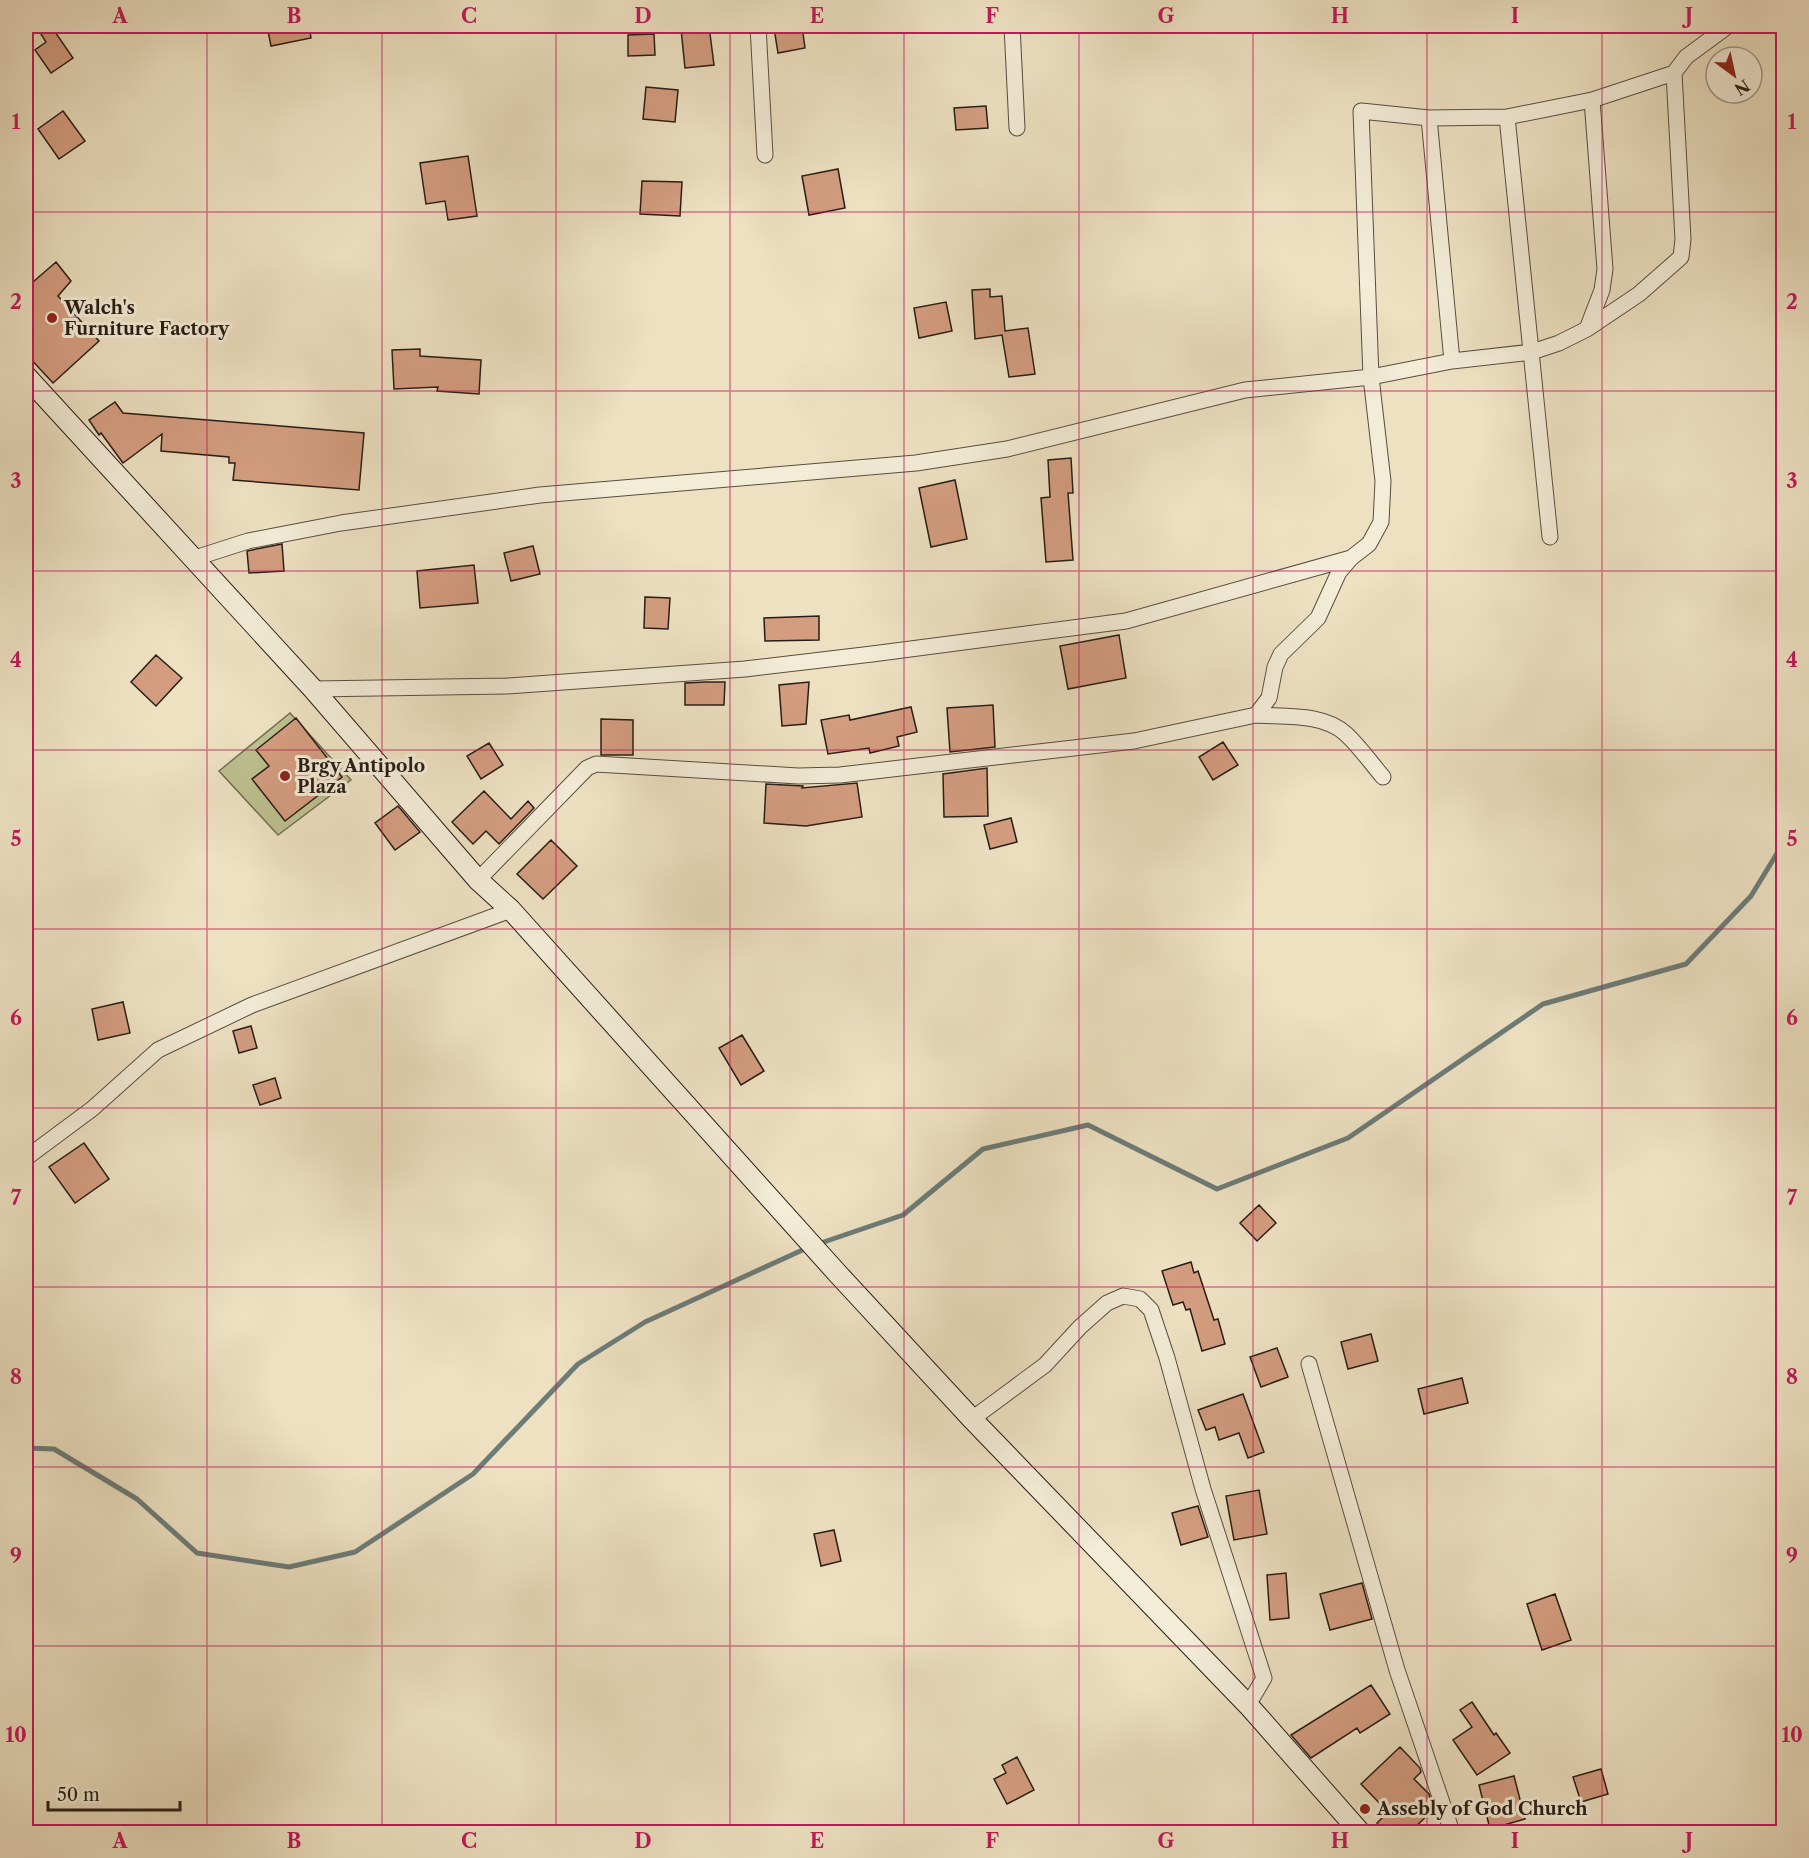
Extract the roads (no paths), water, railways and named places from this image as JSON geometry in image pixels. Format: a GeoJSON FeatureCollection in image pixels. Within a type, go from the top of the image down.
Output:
{"type":"FeatureCollection","features":[{"type":"Feature","properties":{"kind":"main road"},"geometry":{"type":"LineString","coordinates":[[26,376],[313,689],[478,880],[511,910],[838,1274],[972,1419],[1248,1705],[1360,1833]]}},
{"type":"Feature","properties":{"kind":"street"},"geometry":{"type":"LineString","coordinates":[[758,26],[765,155]]}},
{"type":"Feature","properties":{"kind":"street"},"geometry":{"type":"LineString","coordinates":[[1012,26],[1017,128]]}},
{"type":"Feature","properties":{"kind":"street"},"geometry":{"type":"LineString","coordinates":[[1256,715],[1269,698],[1275,666],[1281,654],[1318,618],[1339,572],[1351,558],[1369,544],[1381,522],[1383,482],[1371,377],[1361,111],[1429,118],[1507,117],[1592,100],[1674,73],[1686,57],[1728,26]]}},
{"type":"Feature","properties":{"kind":"street"},"geometry":{"type":"LineString","coordinates":[[192,559],[248,541],[341,523],[540,495],[916,463],[1007,449],[1245,390],[1371,377],[1452,361],[1532,352],[1587,329],[1639,294],[1681,257],[1683,239],[1674,73]]}},
{"type":"Feature","properties":{"kind":"street"},"geometry":{"type":"LineString","coordinates":[[1587,329],[1602,290],[1605,269],[1592,100]]}},
{"type":"Feature","properties":{"kind":"street"},"geometry":{"type":"LineString","coordinates":[[1507,117],[1550,537]]}},
{"type":"Feature","properties":{"kind":"street"},"geometry":{"type":"LineString","coordinates":[[1429,118],[1452,361]]}},
{"type":"Feature","properties":{"kind":"street"},"geometry":{"type":"LineString","coordinates":[[313,689],[507,686],[745,669],[872,654],[1126,621],[1351,558]]}},
{"type":"Feature","properties":{"kind":"street"},"geometry":{"type":"LineString","coordinates":[[478,880],[587,768],[596,764],[798,776],[840,775],[1134,741],[1256,715],[1312,719],[1331,725],[1345,733],[1383,777]]}},
{"type":"Feature","properties":{"kind":"street"},"geometry":{"type":"LineString","coordinates":[[26,1158],[92,1109],[158,1050],[252,1005],[511,910]]}},
{"type":"Feature","properties":{"kind":"street"},"geometry":{"type":"LineString","coordinates":[[972,1419],[1045,1365],[1080,1327],[1107,1303],[1123,1296],[1140,1299],[1151,1310],[1167,1358],[1203,1489],[1264,1677],[1248,1705]]}},
{"type":"Feature","properties":{"kind":"street"},"geometry":{"type":"LineString","coordinates":[[1309,1364],[1397,1670],[1452,1833]]}},
{"type":"Feature","properties":{"kind":"waterway"},"geometry":{"type":"LineString","coordinates":[[818,1244],[903,1215],[983,1149],[1088,1125],[1217,1189],[1348,1138],[1543,1004],[1686,964],[1751,896],[1784,842]]}},
{"type":"Feature","properties":{"kind":"waterway"},"geometry":{"type":"LineString","coordinates":[[26,1448],[54,1449],[137,1499],[197,1553],[289,1567],[355,1552],[473,1474],[578,1364],[645,1322],[809,1247]]}},
{"type":"Feature","properties":{"kind":"place","name":"Walch's Furniture Factory"},"geometry":{"type":"Point","coordinates":[52,318]}},
{"type":"Feature","properties":{"kind":"place","name":"Brgy Antipolo Plaza"},"geometry":{"type":"Point","coordinates":[285,776]}},
{"type":"Feature","properties":{"kind":"place","name":"Assebly of God Church"},"geometry":{"type":"Point","coordinates":[1365,1809]}}]}
